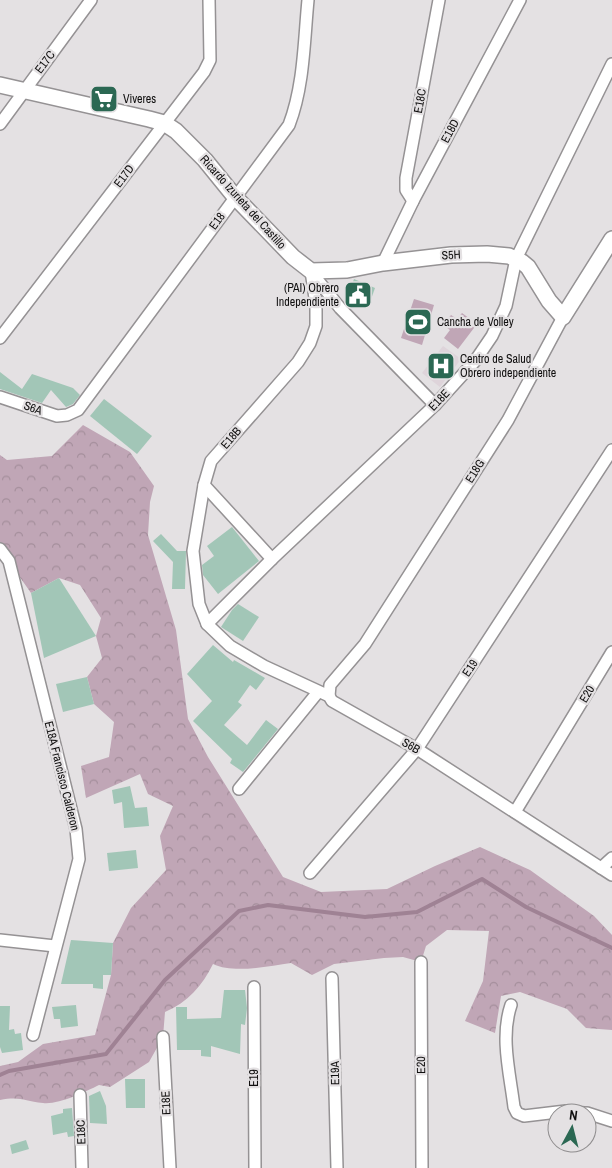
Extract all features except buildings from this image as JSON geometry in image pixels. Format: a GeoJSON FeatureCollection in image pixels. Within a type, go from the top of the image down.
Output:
{"type":"FeatureCollection","features":[{"type":"Feature","properties":{"kind":"street","name":"E17C"},"geometry":{"type":"LineString","coordinates":[[0,124],[91,0]]}},
{"type":"Feature","properties":{"kind":"street","name":"E17D"},"geometry":{"type":"LineString","coordinates":[[0,338],[204,72],[210,60],[209,0]]}},
{"type":"Feature","properties":{"kind":"street","name":"E18"},"geometry":{"type":"LineString","coordinates":[[68,415],[78,410],[288,125],[295,108],[308,0]]}},
{"type":"Feature","properties":{"kind":"street","name":"E18C"},"geometry":{"type":"LineString","coordinates":[[413,201],[406,190],[406,178],[439,0]]}},
{"type":"Feature","properties":{"kind":"street","name":"E18D"},"geometry":{"type":"LineString","coordinates":[[384,263],[413,201],[520,0]]}},
{"type":"Feature","properties":{"kind":"street","name":"E18E"},"geometry":{"type":"LineString","coordinates":[[207,624],[435,405],[475,362],[492,336],[506,306],[516,259],[612,64]]}},
{"type":"Feature","properties":{"kind":"street","name":"Ricardo Izurieta del Castillo"},"geometry":{"type":"LineString","coordinates":[[0,85],[164,123],[176,131],[205,160],[235,197],[293,257],[311,271],[340,308],[435,405]]}},
{"type":"Feature","properties":{"kind":"street","name":"E18G"},"geometry":{"type":"LineString","coordinates":[[239,789],[365,644],[508,420],[563,317],[612,239]]}},
{"type":"Feature","properties":{"kind":"street","name":"S5H"},"geometry":{"type":"LineString","coordinates":[[311,271],[348,270],[384,263],[451,255],[487,254],[509,256],[516,259]]}},
{"type":"Feature","properties":{"kind":"street"},"geometry":{"type":"LineString","coordinates":[[516,259],[528,267],[549,301],[563,317]]}},
{"type":"Feature","properties":{"kind":"street","name":"E18B"},"geometry":{"type":"LineString","coordinates":[[207,624],[199,604],[193,552],[204,485],[211,461],[298,362],[310,343],[316,326],[316,305],[311,271]]}},
{"type":"Feature","properties":{"kind":"street","name":"S6A"},"geometry":{"type":"LineString","coordinates":[[0,397],[56,416],[68,415]]}},
{"type":"Feature","properties":{"kind":"street","name":"E19"},"geometry":{"type":"LineString","coordinates":[[310,873],[417,749],[612,450]]}},
{"type":"Feature","properties":{"kind":"street"},"geometry":{"type":"LineString","coordinates":[[204,485],[272,560]]}},
{"type":"Feature","properties":{"kind":"street","name":"E18A Francisco Calderon"},"geometry":{"type":"LineString","coordinates":[[0,549],[9,561],[76,829],[78,859],[33,1035]]}},
{"type":"Feature","properties":{"kind":"street","name":"S6B"},"geometry":{"type":"LineString","coordinates":[[207,624],[230,646],[264,666],[323,694],[417,749],[612,875]]}},
{"type":"Feature","properties":{"kind":"street","name":"E20"},"geometry":{"type":"LineString","coordinates":[[514,812],[612,652]]}},
{"type":"Feature","properties":{"kind":"street"},"geometry":{"type":"LineString","coordinates":[[601,868],[612,858]]}},
{"type":"Feature","properties":{"kind":"street"},"geometry":{"type":"LineString","coordinates":[[0,940],[55,946]]}},
{"type":"Feature","properties":{"kind":"street","name":"E20"},"geometry":{"type":"LineString","coordinates":[[420,962],[422,1168]]}},
{"type":"Feature","properties":{"kind":"street","name":"E19A"},"geometry":{"type":"LineString","coordinates":[[332,978],[337,1168]]}},
{"type":"Feature","properties":{"kind":"street","name":"E19"},"geometry":{"type":"LineString","coordinates":[[254,987],[255,1168]]}},
{"type":"Feature","properties":{"kind":"street"},"geometry":{"type":"LineString","coordinates":[[511,1005],[507,1015],[505,1037],[514,1107],[517,1113],[524,1116],[547,1113]]}},
{"type":"Feature","properties":{"kind":"street","name":"E18E"},"geometry":{"type":"LineString","coordinates":[[163,1037],[170,1168]]}},
{"type":"Feature","properties":{"kind":"street","name":"E18C"},"geometry":{"type":"LineString","coordinates":[[80,1095],[82,1168]]}},
{"type":"Feature","properties":{"kind":"street"},"geometry":{"type":"LineString","coordinates":[[597,1116],[612,1121]]}},
{"type":"Feature","properties":{"kind":"shaded area","name":"Centro de Salud Obrero independiente"},"geometry":{"type":"Polygon","coordinates":[[[443,346],[461,359],[440,387],[422,373],[443,346]]]}},
{"type":"Feature","properties":{"kind":"green space","name":"Cancha de Volley"},"geometry":{"type":"Polygon","coordinates":[[[414,299],[434,305],[422,345],[401,338],[414,299]]]}},
{"type":"Feature","properties":{"kind":"green space","name":"Cancha de Volley"},"geometry":{"type":"Polygon","coordinates":[[[462,313],[477,324],[458,349],[444,338],[450,330],[443,325],[451,315],[457,319],[462,313]]]}},
{"type":"Feature","properties":{"kind":"green space"},"geometry":{"type":"Polygon","coordinates":[[[83,425],[130,452],[154,486],[150,502],[148,535],[176,630],[188,719],[208,757],[283,877],[321,892],[387,889],[480,847],[530,870],[594,916],[612,935],[612,1030],[586,1028],[567,1009],[520,992],[501,996],[495,1033],[465,1021],[483,981],[489,931],[447,930],[426,946],[421,962],[403,957],[384,958],[334,964],[312,975],[291,963],[241,969],[221,967],[213,964],[194,992],[181,1003],[165,1012],[163,1037],[149,1062],[110,1087],[99,1085],[71,1097],[49,1103],[17,1099],[0,1100],[0,1066],[18,1062],[43,1044],[95,1035],[111,975],[113,943],[131,908],[166,870],[160,836],[173,806],[148,794],[140,774],[86,798],[81,766],[109,757],[114,722],[94,704],[87,677],[102,658],[96,636],[101,618],[80,585],[59,578],[31,593],[0,549],[0,455],[7,460],[52,456],[83,425]]]}},
{"type":"Feature","properties":{"kind":"waterway"},"geometry":{"type":"LineString","coordinates":[[0,1075],[9,1071],[106,1054],[165,980],[239,911],[268,905],[365,917],[417,912],[482,879],[526,907],[612,948]]}},
{"type":"Feature","properties":{"kind":"place","name":"Viveres"},"geometry":{"type":"Point","coordinates":[104,99]}},
{"type":"Feature","properties":{"kind":"place","name":"(PAI) Obrero Independiente"},"geometry":{"type":"Point","coordinates":[358,295]}},
{"type":"Feature","properties":{"kind":"place","name":"Cancha de Volley"},"geometry":{"type":"Point","coordinates":[418,322]}},
{"type":"Feature","properties":{"kind":"place","name":"Centro de Salud Obrero independiente"},"geometry":{"type":"Point","coordinates":[441,366]}}]}
